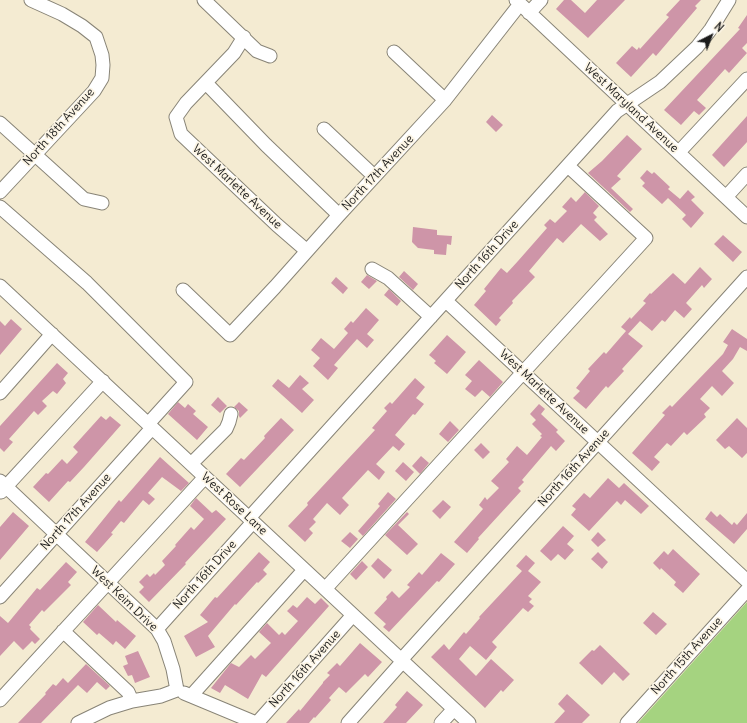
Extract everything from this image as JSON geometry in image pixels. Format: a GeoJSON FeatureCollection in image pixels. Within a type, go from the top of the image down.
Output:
{"type":"FeatureCollection","features":[{"type":"Feature","properties":{"kind":"street","name":"North 18th Avenue"},"geometry":{"type":"LineString","coordinates":[[0,192],[34,154],[94,92],[102,78],[102,55],[96,37],[82,26],[62,14],[31,0]]}},
{"type":"Feature","properties":{"kind":"street"},"geometry":{"type":"LineString","coordinates":[[204,0],[257,51],[270,56]]}},
{"type":"Feature","properties":{"kind":"street","name":"North 17th Avenue"},"geometry":{"type":"LineString","coordinates":[[183,290],[230,335],[445,100],[522,6],[541,0]]}},
{"type":"Feature","properties":{"kind":"street","name":"North 16th Drive"},"geometry":{"type":"LineString","coordinates":[[158,628],[251,520],[431,317],[617,111],[660,82],[692,52],[711,29],[729,0]]}},
{"type":"Feature","properties":{"kind":"street","name":"West Maryland Avenue"},"geometry":{"type":"LineString","coordinates":[[522,6],[747,217]]}},
{"type":"Feature","properties":{"kind":"street"},"geometry":{"type":"LineString","coordinates":[[244,37],[234,53],[206,83],[266,145],[339,215]]}},
{"type":"Feature","properties":{"kind":"street"},"geometry":{"type":"LineString","coordinates":[[394,52],[445,100]]}},
{"type":"Feature","properties":{"kind":"street"},"geometry":{"type":"LineString","coordinates":[[679,152],[747,79]]}},
{"type":"Feature","properties":{"kind":"street","name":"West Marlette Avenue"},"geometry":{"type":"LineString","coordinates":[[206,83],[186,102],[176,117],[181,134],[277,225],[307,251]]}},
{"type":"Feature","properties":{"kind":"street"},"geometry":{"type":"LineString","coordinates":[[0,123],[84,199],[102,203]]}},
{"type":"Feature","properties":{"kind":"street"},"geometry":{"type":"LineString","coordinates":[[324,129],[374,176]]}},
{"type":"Feature","properties":{"kind":"street"},"geometry":{"type":"LineString","coordinates":[[325,589],[646,238],[568,166]]}},
{"type":"Feature","properties":{"kind":"street"},"geometry":{"type":"LineString","coordinates":[[726,197],[747,174]]}},
{"type":"Feature","properties":{"kind":"street","name":"North 17th Avenue"},"geometry":{"type":"LineString","coordinates":[[0,207],[87,283],[186,382],[150,426],[0,597]]}},
{"type":"Feature","properties":{"kind":"street"},"geometry":{"type":"LineString","coordinates":[[372,269],[388,278],[431,317]]}},
{"type":"Feature","properties":{"kind":"street","name":"North 16th Avenue"},"geometry":{"type":"LineString","coordinates":[[348,723],[402,660],[747,277]]}},
{"type":"Feature","properties":{"kind":"street","name":"West Rose Lane"},"geometry":{"type":"LineString","coordinates":[[1,288],[469,723]]}},
{"type":"Feature","properties":{"kind":"street","name":"West Marlette Avenue"},"geometry":{"type":"LineString","coordinates":[[446,301],[747,581]]}},
{"type":"Feature","properties":{"kind":"street"},"geometry":{"type":"LineString","coordinates":[[0,392],[52,334]]}},
{"type":"Feature","properties":{"kind":"street"},"geometry":{"type":"LineString","coordinates":[[2,487],[103,382]]}},
{"type":"Feature","properties":{"kind":"street"},"geometry":{"type":"LineString","coordinates":[[191,464],[226,429],[231,414]]}},
{"type":"Feature","properties":{"kind":"street"},"geometry":{"type":"LineString","coordinates":[[0,700],[205,477]]}},
{"type":"Feature","properties":{"kind":"street","name":"West Keim Drive"},"geometry":{"type":"LineString","coordinates":[[2,487],[56,534],[158,628],[173,669],[177,690]]}},
{"type":"Feature","properties":{"kind":"street"},"geometry":{"type":"LineString","coordinates":[[191,696],[304,570]]}},
{"type":"Feature","properties":{"kind":"street","name":"North 15th Avenue"},"geometry":{"type":"LineString","coordinates":[[627,723],[747,590]]}},
{"type":"Feature","properties":{"kind":"street","name":"North 16th Avenue"},"geometry":{"type":"LineString","coordinates":[[257,723],[354,615]]}},
{"type":"Feature","properties":{"kind":"street"},"geometry":{"type":"LineString","coordinates":[[63,631],[128,692],[132,701]]}},
{"type":"Feature","properties":{"kind":"street"},"geometry":{"type":"LineString","coordinates":[[78,723],[109,708],[132,701],[161,696],[177,690],[257,723]]}},
{"type":"Feature","properties":{"kind":"street"},"geometry":{"type":"LineString","coordinates":[[441,723],[454,709]]}},
{"type":"Feature","properties":{"kind":"green space"},"geometry":{"type":"Polygon","coordinates":[[[747,602],[747,723],[638,723],[747,602]]]}},
{"type":"Feature","properties":{"kind":"building"},"geometry":{"type":"Polygon","coordinates":[[[564,0],[571,0],[585,13],[597,0],[625,0],[588,38],[556,9],[564,0]]]}},
{"type":"Feature","properties":{"kind":"building"},"geometry":{"type":"Polygon","coordinates":[[[680,0],[701,0],[695,6],[697,8],[656,56],[653,53],[631,77],[616,63],[632,46],[637,50],[639,47],[640,49],[669,17],[666,15],[680,0]]]}},
{"type":"Feature","properties":{"kind":"building"},"geometry":{"type":"Polygon","coordinates":[[[747,15],[747,43],[742,48],[747,53],[729,73],[725,69],[697,100],[706,108],[699,115],[694,111],[681,125],[664,110],[740,29],[738,28],[747,15]]]}},
{"type":"Feature","properties":{"kind":"building"},"geometry":{"type":"Polygon","coordinates":[[[492,115],[503,125],[496,132],[486,122],[492,115]]]}},
{"type":"Feature","properties":{"kind":"building"},"geometry":{"type":"Polygon","coordinates":[[[747,116],[747,142],[724,167],[712,155],[747,116]]]}},
{"type":"Feature","properties":{"kind":"building"},"geometry":{"type":"Polygon","coordinates":[[[627,135],[642,149],[617,176],[621,179],[611,188],[633,209],[630,212],[588,173],[627,135]]]}},
{"type":"Feature","properties":{"kind":"building"},"geometry":{"type":"Polygon","coordinates":[[[647,170],[652,174],[654,172],[670,187],[668,189],[680,199],[688,190],[695,197],[691,200],[704,213],[691,228],[682,219],[686,215],[668,198],[662,204],[642,186],[645,183],[640,178],[647,170]]]}},
{"type":"Feature","properties":{"kind":"building"},"geometry":{"type":"Polygon","coordinates":[[[585,192],[599,206],[593,213],[597,217],[594,220],[608,234],[600,241],[581,224],[563,243],[557,238],[529,271],[535,277],[512,301],[513,303],[499,318],[501,320],[496,326],[474,305],[486,291],[484,289],[501,268],[507,273],[547,228],[544,225],[550,219],[555,223],[567,211],[562,207],[571,197],[576,202],[585,192]]]}},
{"type":"Feature","properties":{"kind":"building"},"geometry":{"type":"Polygon","coordinates":[[[413,227],[437,230],[437,235],[452,236],[451,245],[447,244],[446,255],[434,254],[434,250],[418,248],[412,242],[413,227]]]}},
{"type":"Feature","properties":{"kind":"building"},"geometry":{"type":"Polygon","coordinates":[[[723,235],[742,252],[733,262],[714,244],[723,235]]]}},
{"type":"Feature","properties":{"kind":"building"},"geometry":{"type":"Polygon","coordinates":[[[700,267],[712,279],[704,288],[702,285],[686,303],[692,309],[684,318],[675,310],[665,322],[662,320],[652,331],[640,321],[628,334],[643,346],[622,369],[624,371],[608,388],[606,386],[586,409],[573,398],[580,391],[576,388],[590,371],[588,369],[604,352],[606,354],[626,331],[621,327],[646,303],[643,301],[650,293],[651,294],[673,273],[685,284],[700,267]]]}},
{"type":"Feature","properties":{"kind":"building"},"geometry":{"type":"Polygon","coordinates":[[[404,271],[418,284],[413,290],[399,277],[404,271]]]}},
{"type":"Feature","properties":{"kind":"building"},"geometry":{"type":"Polygon","coordinates":[[[367,275],[377,281],[369,289],[361,282],[367,275]]]}},
{"type":"Feature","properties":{"kind":"building"},"geometry":{"type":"Polygon","coordinates":[[[336,277],[348,288],[343,294],[331,283],[336,277]]]}},
{"type":"Feature","properties":{"kind":"building"},"geometry":{"type":"Polygon","coordinates":[[[389,289],[401,301],[397,306],[384,295],[389,289]]]}},
{"type":"Feature","properties":{"kind":"building"},"geometry":{"type":"Polygon","coordinates":[[[366,308],[379,320],[367,334],[374,340],[367,348],[357,339],[334,365],[338,368],[328,380],[313,366],[320,358],[311,350],[321,338],[334,349],[348,333],[344,329],[351,321],[353,323],[366,308]]]}},
{"type":"Feature","properties":{"kind":"building"},"geometry":{"type":"Polygon","coordinates":[[[11,319],[22,329],[0,355],[0,321],[5,326],[11,319]]]}},
{"type":"Feature","properties":{"kind":"building"},"geometry":{"type":"Polygon","coordinates":[[[732,329],[747,339],[747,351],[740,347],[733,359],[722,371],[734,383],[722,396],[712,386],[700,399],[710,408],[704,414],[706,417],[687,435],[684,432],[671,446],[667,443],[654,457],[660,462],[652,471],[632,453],[665,415],[662,413],[670,405],[672,407],[723,354],[728,345],[723,342],[732,329]]]}},
{"type":"Feature","properties":{"kind":"building"},"geometry":{"type":"Polygon","coordinates":[[[447,335],[466,352],[447,374],[434,363],[436,361],[429,355],[447,335]]]}},
{"type":"Feature","properties":{"kind":"building"},"geometry":{"type":"Polygon","coordinates":[[[479,360],[503,382],[490,397],[482,390],[475,397],[465,389],[472,381],[465,375],[479,360]]]}},
{"type":"Feature","properties":{"kind":"building"},"geometry":{"type":"Polygon","coordinates":[[[57,363],[68,373],[63,379],[66,383],[57,394],[53,391],[42,401],[47,406],[38,415],[34,411],[9,439],[13,442],[4,452],[0,448],[0,426],[57,363]]]}},
{"type":"Feature","properties":{"kind":"building"},"geometry":{"type":"Polygon","coordinates":[[[300,375],[309,383],[302,389],[314,400],[302,413],[272,386],[278,379],[289,388],[300,375]]]}},
{"type":"Feature","properties":{"kind":"building"},"geometry":{"type":"Polygon","coordinates":[[[415,378],[425,387],[416,398],[424,404],[415,415],[413,414],[395,435],[405,444],[399,451],[393,446],[376,464],[385,472],[379,480],[368,470],[342,498],[349,505],[340,515],[327,503],[313,519],[316,522],[309,529],[313,533],[305,542],[288,526],[308,505],[307,503],[375,430],[372,428],[387,411],[384,408],[390,402],[392,404],[415,378]]]}},
{"type":"Feature","properties":{"kind":"building"},"geometry":{"type":"Polygon","coordinates":[[[218,397],[227,406],[220,413],[211,405],[218,397]]]}},
{"type":"Feature","properties":{"kind":"building"},"geometry":{"type":"Polygon","coordinates":[[[178,402],[185,408],[188,404],[196,411],[193,414],[208,427],[197,440],[168,414],[178,402]]]}},
{"type":"Feature","properties":{"kind":"building"},"geometry":{"type":"Polygon","coordinates":[[[239,402],[248,410],[240,418],[239,411],[234,407],[239,402]]]}},
{"type":"Feature","properties":{"kind":"building"},"geometry":{"type":"Polygon","coordinates":[[[539,404],[545,409],[541,414],[558,430],[556,432],[565,441],[556,451],[551,446],[522,480],[524,482],[518,488],[521,491],[478,538],[479,539],[467,553],[454,542],[483,509],[479,505],[485,497],[487,500],[499,488],[491,481],[509,462],[506,459],[517,446],[527,455],[542,437],[540,436],[542,434],[532,424],[536,420],[530,414],[539,404]]]}},
{"type":"Feature","properties":{"kind":"building"},"geometry":{"type":"Polygon","coordinates":[[[101,416],[106,420],[110,416],[121,425],[70,482],[68,481],[49,502],[33,487],[62,459],[67,464],[78,452],[73,447],[101,416]]]}},
{"type":"Feature","properties":{"kind":"building"},"geometry":{"type":"Polygon","coordinates":[[[281,418],[294,430],[240,487],[226,474],[241,458],[244,460],[265,438],[264,436],[281,418]]]}},
{"type":"Feature","properties":{"kind":"building"},"geometry":{"type":"Polygon","coordinates":[[[737,418],[747,428],[747,453],[742,458],[729,446],[725,449],[716,440],[737,418]]]}},
{"type":"Feature","properties":{"kind":"building"},"geometry":{"type":"Polygon","coordinates":[[[450,421],[459,430],[448,442],[439,434],[450,421]]]}},
{"type":"Feature","properties":{"kind":"building"},"geometry":{"type":"Polygon","coordinates":[[[481,443],[490,452],[483,459],[474,450],[481,443]]]}},
{"type":"Feature","properties":{"kind":"building"},"geometry":{"type":"Polygon","coordinates":[[[421,456],[429,463],[420,474],[412,466],[421,456]]]}},
{"type":"Feature","properties":{"kind":"building"},"geometry":{"type":"Polygon","coordinates":[[[160,457],[189,483],[181,491],[162,477],[148,493],[155,499],[149,505],[143,500],[124,523],[121,521],[111,533],[113,534],[97,552],[85,542],[119,500],[121,502],[160,457]]]}},
{"type":"Feature","properties":{"kind":"building"},"geometry":{"type":"Polygon","coordinates":[[[403,462],[414,472],[406,481],[395,471],[403,462]]]}},
{"type":"Feature","properties":{"kind":"building"},"geometry":{"type":"Polygon","coordinates":[[[608,478],[619,488],[624,483],[649,506],[641,514],[625,500],[621,505],[617,501],[589,531],[571,515],[576,509],[572,506],[584,493],[590,498],[608,478]]]}},
{"type":"Feature","properties":{"kind":"building"},"geometry":{"type":"Polygon","coordinates":[[[388,492],[396,499],[363,536],[358,531],[380,506],[378,504],[388,492]]]}},
{"type":"Feature","properties":{"kind":"building"},"geometry":{"type":"Polygon","coordinates":[[[196,498],[212,513],[216,510],[226,519],[185,563],[186,564],[149,602],[139,592],[144,587],[139,582],[147,574],[150,577],[154,573],[155,575],[165,565],[162,561],[176,546],[175,545],[191,527],[194,530],[204,519],[190,506],[196,498]]]}},
{"type":"Feature","properties":{"kind":"building"},"geometry":{"type":"Polygon","coordinates":[[[443,500],[451,507],[440,519],[432,511],[443,500]]]}},
{"type":"Feature","properties":{"kind":"building"},"geometry":{"type":"Polygon","coordinates":[[[711,511],[717,517],[720,514],[732,525],[734,522],[737,525],[747,513],[747,529],[734,544],[705,519],[711,511]]]}},
{"type":"Feature","properties":{"kind":"building"},"geometry":{"type":"Polygon","coordinates":[[[13,512],[29,526],[0,560],[0,527],[13,512]]]}},
{"type":"Feature","properties":{"kind":"building"},"geometry":{"type":"Polygon","coordinates":[[[407,512],[409,514],[398,525],[418,544],[407,555],[385,535],[407,512]]]}},
{"type":"Feature","properties":{"kind":"building"},"geometry":{"type":"Polygon","coordinates":[[[563,526],[574,536],[567,544],[574,550],[565,560],[558,554],[551,561],[540,551],[563,526]]]}},
{"type":"Feature","properties":{"kind":"building"},"geometry":{"type":"Polygon","coordinates":[[[350,532],[358,539],[350,548],[341,541],[350,532]]]}},
{"type":"Feature","properties":{"kind":"building"},"geometry":{"type":"Polygon","coordinates":[[[598,532],[606,540],[598,547],[591,540],[598,532]]]}},
{"type":"Feature","properties":{"kind":"building"},"geometry":{"type":"Polygon","coordinates":[[[673,549],[700,574],[683,593],[674,585],[676,582],[661,568],[660,570],[653,563],[664,551],[668,555],[673,549]]]}},
{"type":"Feature","properties":{"kind":"building"},"geometry":{"type":"Polygon","coordinates":[[[259,552],[270,562],[263,570],[267,574],[258,583],[257,582],[236,605],[235,604],[208,636],[215,647],[196,657],[184,636],[208,622],[200,615],[215,597],[217,598],[259,552]]]}},
{"type":"Feature","properties":{"kind":"building"},"geometry":{"type":"Polygon","coordinates":[[[598,552],[608,562],[602,569],[591,559],[598,552]]]}},
{"type":"Feature","properties":{"kind":"building"},"geometry":{"type":"Polygon","coordinates":[[[441,553],[455,564],[389,632],[383,627],[386,624],[374,613],[392,591],[399,598],[410,587],[407,585],[419,572],[422,575],[441,553]]]}},
{"type":"Feature","properties":{"kind":"building"},"geometry":{"type":"Polygon","coordinates":[[[526,555],[535,563],[528,571],[541,582],[528,596],[532,599],[529,602],[534,606],[528,612],[523,608],[492,642],[497,647],[486,660],[470,646],[459,659],[476,676],[491,659],[514,680],[503,692],[501,690],[485,708],[431,657],[444,644],[449,650],[464,632],[466,634],[480,618],[479,617],[522,571],[516,566],[526,555]]]}},
{"type":"Feature","properties":{"kind":"building"},"geometry":{"type":"Polygon","coordinates":[[[378,558],[392,570],[384,579],[371,566],[378,558]]]}},
{"type":"Feature","properties":{"kind":"building"},"geometry":{"type":"Polygon","coordinates":[[[362,561],[368,567],[356,580],[350,574],[362,561]]]}},
{"type":"Feature","properties":{"kind":"building"},"geometry":{"type":"Polygon","coordinates":[[[66,562],[77,572],[68,582],[71,585],[44,612],[42,610],[29,625],[31,627],[30,629],[40,639],[35,644],[32,641],[23,650],[14,641],[0,656],[0,616],[8,623],[37,588],[40,590],[66,562]]]}},
{"type":"Feature","properties":{"kind":"building"},"geometry":{"type":"Polygon","coordinates":[[[307,597],[315,604],[321,598],[329,606],[266,677],[262,674],[248,699],[225,685],[220,693],[211,688],[231,663],[239,667],[251,655],[255,659],[271,643],[259,632],[267,623],[279,635],[282,632],[285,635],[298,621],[287,611],[293,605],[297,608],[307,597]]]}},
{"type":"Feature","properties":{"kind":"building"},"geometry":{"type":"Polygon","coordinates":[[[98,605],[116,622],[117,620],[136,636],[125,649],[116,641],[113,645],[99,633],[97,635],[83,622],[98,605]]]}},
{"type":"Feature","properties":{"kind":"building"},"geometry":{"type":"Polygon","coordinates":[[[653,612],[667,624],[656,635],[643,623],[653,612]]]}},
{"type":"Feature","properties":{"kind":"building"},"geometry":{"type":"Polygon","coordinates":[[[360,643],[382,662],[368,677],[365,674],[346,693],[339,687],[329,698],[331,700],[309,723],[286,723],[299,709],[300,711],[330,675],[327,673],[337,663],[340,666],[360,643]]]}},
{"type":"Feature","properties":{"kind":"building"},"geometry":{"type":"Polygon","coordinates":[[[600,645],[630,674],[623,681],[614,672],[602,685],[579,663],[592,650],[594,651],[600,645]]]}},
{"type":"Feature","properties":{"kind":"building"},"geometry":{"type":"Polygon","coordinates":[[[138,651],[150,677],[135,683],[132,675],[128,676],[123,666],[128,664],[125,656],[138,651]]]}},
{"type":"Feature","properties":{"kind":"building"},"geometry":{"type":"Polygon","coordinates":[[[86,664],[110,686],[106,690],[97,682],[87,693],[78,685],[41,723],[18,723],[46,694],[45,693],[53,684],[56,686],[63,678],[68,683],[86,664]]]}},
{"type":"Feature","properties":{"kind":"building"},"geometry":{"type":"Polygon","coordinates":[[[407,691],[423,705],[406,723],[383,723],[397,707],[395,705],[407,691]]]}},
{"type":"Feature","properties":{"kind":"building"},"geometry":{"type":"Polygon","coordinates":[[[567,694],[590,715],[582,723],[554,723],[565,711],[558,704],[567,694]]]}}]}
